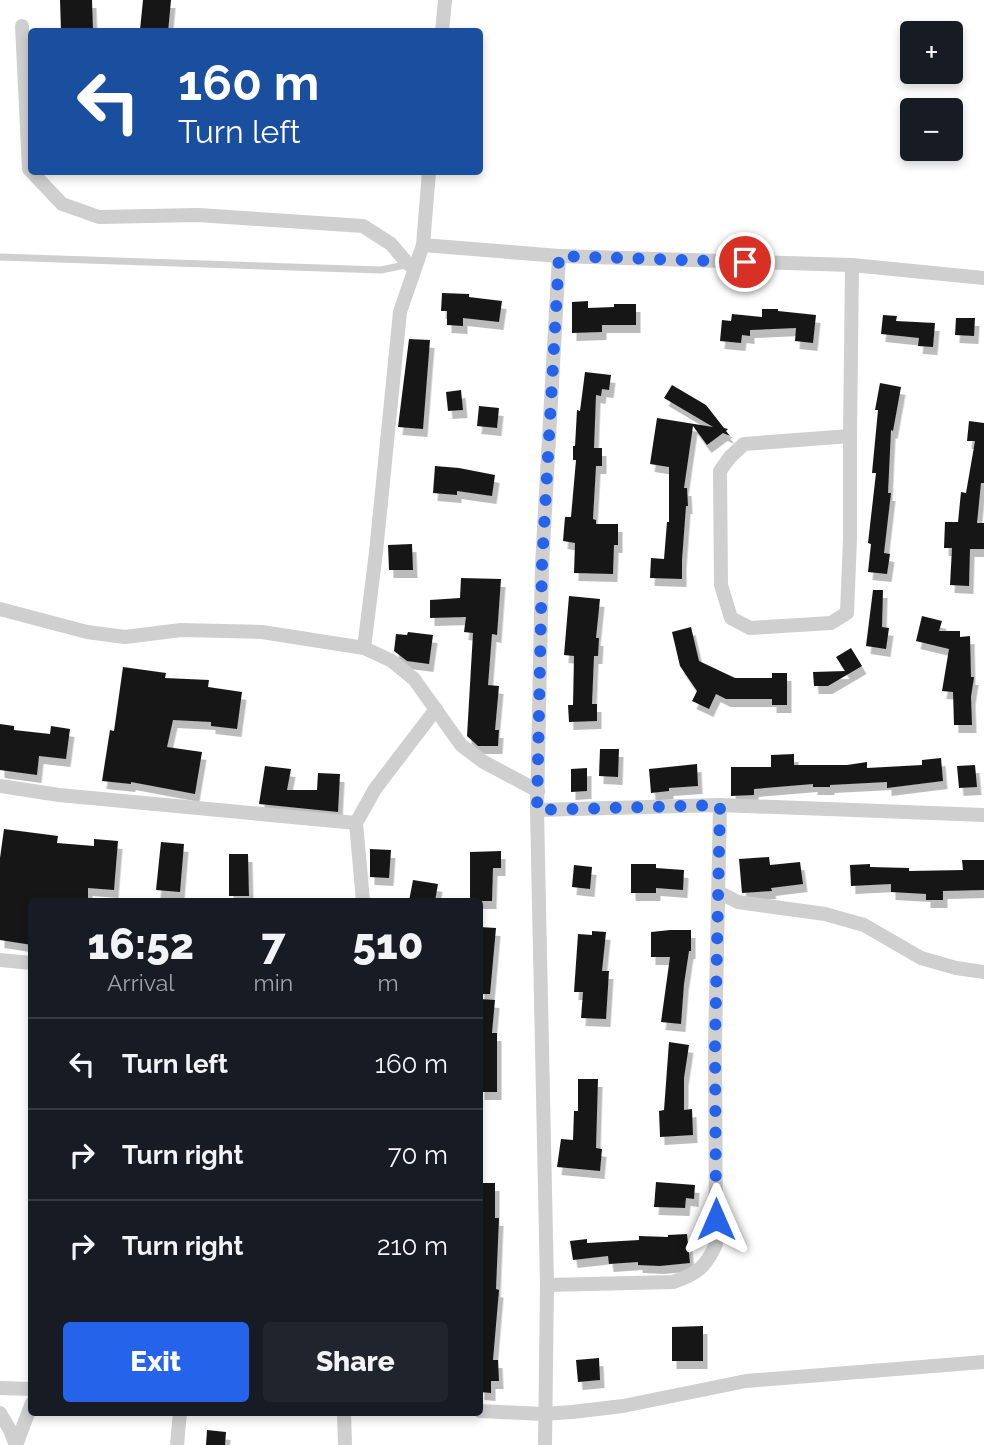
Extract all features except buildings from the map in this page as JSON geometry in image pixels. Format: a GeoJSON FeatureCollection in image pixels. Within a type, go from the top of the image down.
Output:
{"type":"FeatureCollection","features":[{"type":"Feature","properties":{"kind":"street"},"geometry":{"type":"LineString","coordinates":[[442,28],[445,0]]}},
{"type":"Feature","properties":{"kind":"street"},"geometry":{"type":"LineString","coordinates":[[22,26],[28,149]]}},
{"type":"Feature","properties":{"kind":"street"},"geometry":{"type":"LineString","coordinates":[[35,175],[62,204],[99,217],[198,215],[363,226],[391,244],[413,263]]}},
{"type":"Feature","properties":{"kind":"street"},"geometry":{"type":"LineString","coordinates":[[364,648],[378,539],[400,312],[413,263],[423,245],[429,175]]}},
{"type":"Feature","properties":{"kind":"street"},"geometry":{"type":"LineString","coordinates":[[423,245],[559,256],[852,265],[984,278]]}},
{"type":"Feature","properties":{"kind":"street"},"geometry":{"type":"LineString","coordinates":[[545,1445],[543,1414],[547,1285],[537,810],[542,565],[559,256]]}},
{"type":"Feature","properties":{"kind":"street"},"geometry":{"type":"LineString","coordinates":[[850,436],[744,444],[720,471],[721,584],[731,618],[750,628],[831,623],[847,613],[850,539],[852,265]]}},
{"type":"Feature","properties":{"kind":"street"},"geometry":{"type":"LineString","coordinates":[[0,609],[87,632],[125,637],[181,629],[262,632],[364,648],[392,661],[414,679],[461,746],[482,761],[538,791]]}},
{"type":"Feature","properties":{"kind":"street"},"geometry":{"type":"LineString","coordinates":[[363,898],[356,823],[375,789],[436,709]]}},
{"type":"Feature","properties":{"kind":"street"},"geometry":{"type":"LineString","coordinates":[[0,786],[59,795],[356,823]]}},
{"type":"Feature","properties":{"kind":"street"},"geometry":{"type":"LineString","coordinates":[[537,810],[720,805],[984,815]]}},
{"type":"Feature","properties":{"kind":"street"},"geometry":{"type":"LineString","coordinates":[[547,1285],[673,1282],[693,1275],[708,1261],[716,1244],[715,1044],[720,805]]}},
{"type":"Feature","properties":{"kind":"street"},"geometry":{"type":"LineString","coordinates":[[720,893],[738,902],[825,914],[863,925],[920,958],[984,972]]}},
{"type":"Feature","properties":{"kind":"street"},"geometry":{"type":"LineString","coordinates":[[0,960],[28,963]]}},
{"type":"Feature","properties":{"kind":"street"},"geometry":{"type":"LineString","coordinates":[[483,1411],[543,1414],[623,1406],[746,1381],[984,1362]]}},
{"type":"Feature","properties":{"kind":"street"},"geometry":{"type":"LineString","coordinates":[[0,1388],[28,1389]]}},
{"type":"Feature","properties":{"kind":"street"},"geometry":{"type":"LineString","coordinates":[[0,1413],[16,1445]]}},
{"type":"Feature","properties":{"kind":"street"},"geometry":{"type":"LineString","coordinates":[[16,1445],[28,1414]]}},
{"type":"Feature","properties":{"kind":"street"},"geometry":{"type":"LineString","coordinates":[[177,1445],[180,1416]]}},
{"type":"Feature","properties":{"kind":"street"},"geometry":{"type":"LineString","coordinates":[[344,1416],[345,1445]]}},
{"type":"Feature","properties":{"kind":"lane"},"geometry":{"type":"LineString","coordinates":[[0,257],[381,270],[413,263]]}},
{"type":"Feature","properties":{"kind":"route"},"geometry":{"type":"LineString","coordinates":[[716,1219],[715,1044],[720,805],[537,810],[542,565],[559,256],[745,262]]}}]}
